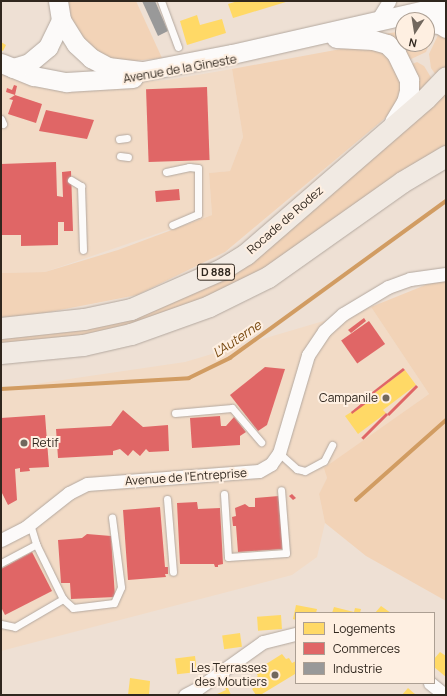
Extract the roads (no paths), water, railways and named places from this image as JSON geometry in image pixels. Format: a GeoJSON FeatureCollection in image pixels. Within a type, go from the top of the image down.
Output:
{"type":"FeatureCollection","features":[{"type":"Feature","properties":{"kind":"main road"},"geometry":{"type":"LineString","coordinates":[[7,65],[29,63],[48,46],[61,20],[58,1]]}},
{"type":"Feature","properties":{"kind":"main road","name":"Avenue de la Gineste"},"geometry":{"type":"LineString","coordinates":[[61,20],[76,44],[91,58],[108,67],[143,71],[232,54],[422,11],[446,9]]}},
{"type":"Feature","properties":{"kind":"main road","name":"Avenue de la Gineste"},"geometry":{"type":"LineString","coordinates":[[422,11],[446,28]]}},
{"type":"Feature","properties":{"kind":"main road","name":"Avenue de la Gineste"},"geometry":{"type":"LineString","coordinates":[[7,65],[34,76],[66,82],[135,78],[395,27]]}},
{"type":"Feature","properties":{"kind":"main road","name":"Avenue de la Gineste"},"geometry":{"type":"LineString","coordinates":[[336,38],[373,40],[386,44],[404,64],[409,80],[409,91],[406,102],[389,131]]}},
{"type":"Feature","properties":{"kind":"main road","name":"Rocade de Rodez"},"geometry":{"type":"LineString","coordinates":[[1,328],[84,319],[130,308],[222,269],[246,254],[389,131],[446,77]]}},
{"type":"Feature","properties":{"kind":"main road","name":"D 888"},"geometry":{"type":"LineString","coordinates":[[1,353],[82,345],[130,334],[209,306],[268,277],[402,182],[446,156]]}},
{"type":"Feature","properties":{"kind":"street"},"geometry":{"type":"LineString","coordinates":[[376,22],[389,1]]}},
{"type":"Feature","properties":{"kind":"street","name":"Avenue de l'Entreprise"},"geometry":{"type":"LineString","coordinates":[[1,540],[30,524],[69,493],[87,484],[259,471],[271,464],[279,453],[308,355],[324,331],[343,314],[388,287],[410,279],[446,274]]}},
{"type":"Feature","properties":{"kind":"street"},"geometry":{"type":"LineString","coordinates":[[185,695],[197,689],[263,642],[295,634]]}},
{"type":"Feature","properties":{"kind":"street"},"geometry":{"type":"LineString","coordinates":[[431,684],[445,695]]}},
{"type":"Feature","properties":{"kind":"lane"},"geometry":{"type":"LineString","coordinates":[[161,1],[178,47]]}},
{"type":"Feature","properties":{"kind":"lane"},"geometry":{"type":"LineString","coordinates":[[1,120],[3,124],[1,123]]}},
{"type":"Feature","properties":{"kind":"lane"},"geometry":{"type":"LineString","coordinates":[[119,139],[127,138]]}},
{"type":"Feature","properties":{"kind":"lane"},"geometry":{"type":"LineString","coordinates":[[120,156],[128,156]]}},
{"type":"Feature","properties":{"kind":"lane"},"geometry":{"type":"LineString","coordinates":[[166,172],[198,168],[198,214],[172,225]]}},
{"type":"Feature","properties":{"kind":"lane"},"geometry":{"type":"LineString","coordinates":[[71,180],[81,186],[83,250]]}},
{"type":"Feature","properties":{"kind":"lane"},"geometry":{"type":"LineString","coordinates":[[176,413],[232,408],[261,442]]}},
{"type":"Feature","properties":{"kind":"lane"},"geometry":{"type":"LineString","coordinates":[[279,453],[297,469],[305,471],[324,461],[332,445]]}},
{"type":"Feature","properties":{"kind":"lane"},"geometry":{"type":"LineString","coordinates":[[224,494],[228,557],[286,553],[281,490]]}},
{"type":"Feature","properties":{"kind":"lane"},"geometry":{"type":"LineString","coordinates":[[167,499],[173,572]]}},
{"type":"Feature","properties":{"kind":"lane"},"geometry":{"type":"LineString","coordinates":[[30,524],[36,544],[63,599],[73,608],[114,603],[121,587],[112,518]]}},
{"type":"Feature","properties":{"kind":"lane"},"geometry":{"type":"LineString","coordinates":[[1,563],[36,544]]}},
{"type":"Feature","properties":{"kind":"lane"},"geometry":{"type":"LineString","coordinates":[[1,624],[15,627],[63,599]]}},
{"type":"Feature","properties":{"kind":"waterway","name":"L'Auterne"},"geometry":{"type":"LineString","coordinates":[[1,389],[189,378],[230,358],[446,201]]}},
{"type":"Feature","properties":{"kind":"waterway"},"geometry":{"type":"LineString","coordinates":[[356,500],[446,420]]}},
{"type":"Feature","properties":{"kind":"place","name":"Campanile"},"geometry":{"type":"Point","coordinates":[386,398]}},
{"type":"Feature","properties":{"kind":"place","name":"Retif"},"geometry":{"type":"Point","coordinates":[24,443]}},
{"type":"Feature","properties":{"kind":"place","name":"Les Terrasses des Moutiers"},"geometry":{"type":"Point","coordinates":[275,675]}}]}
